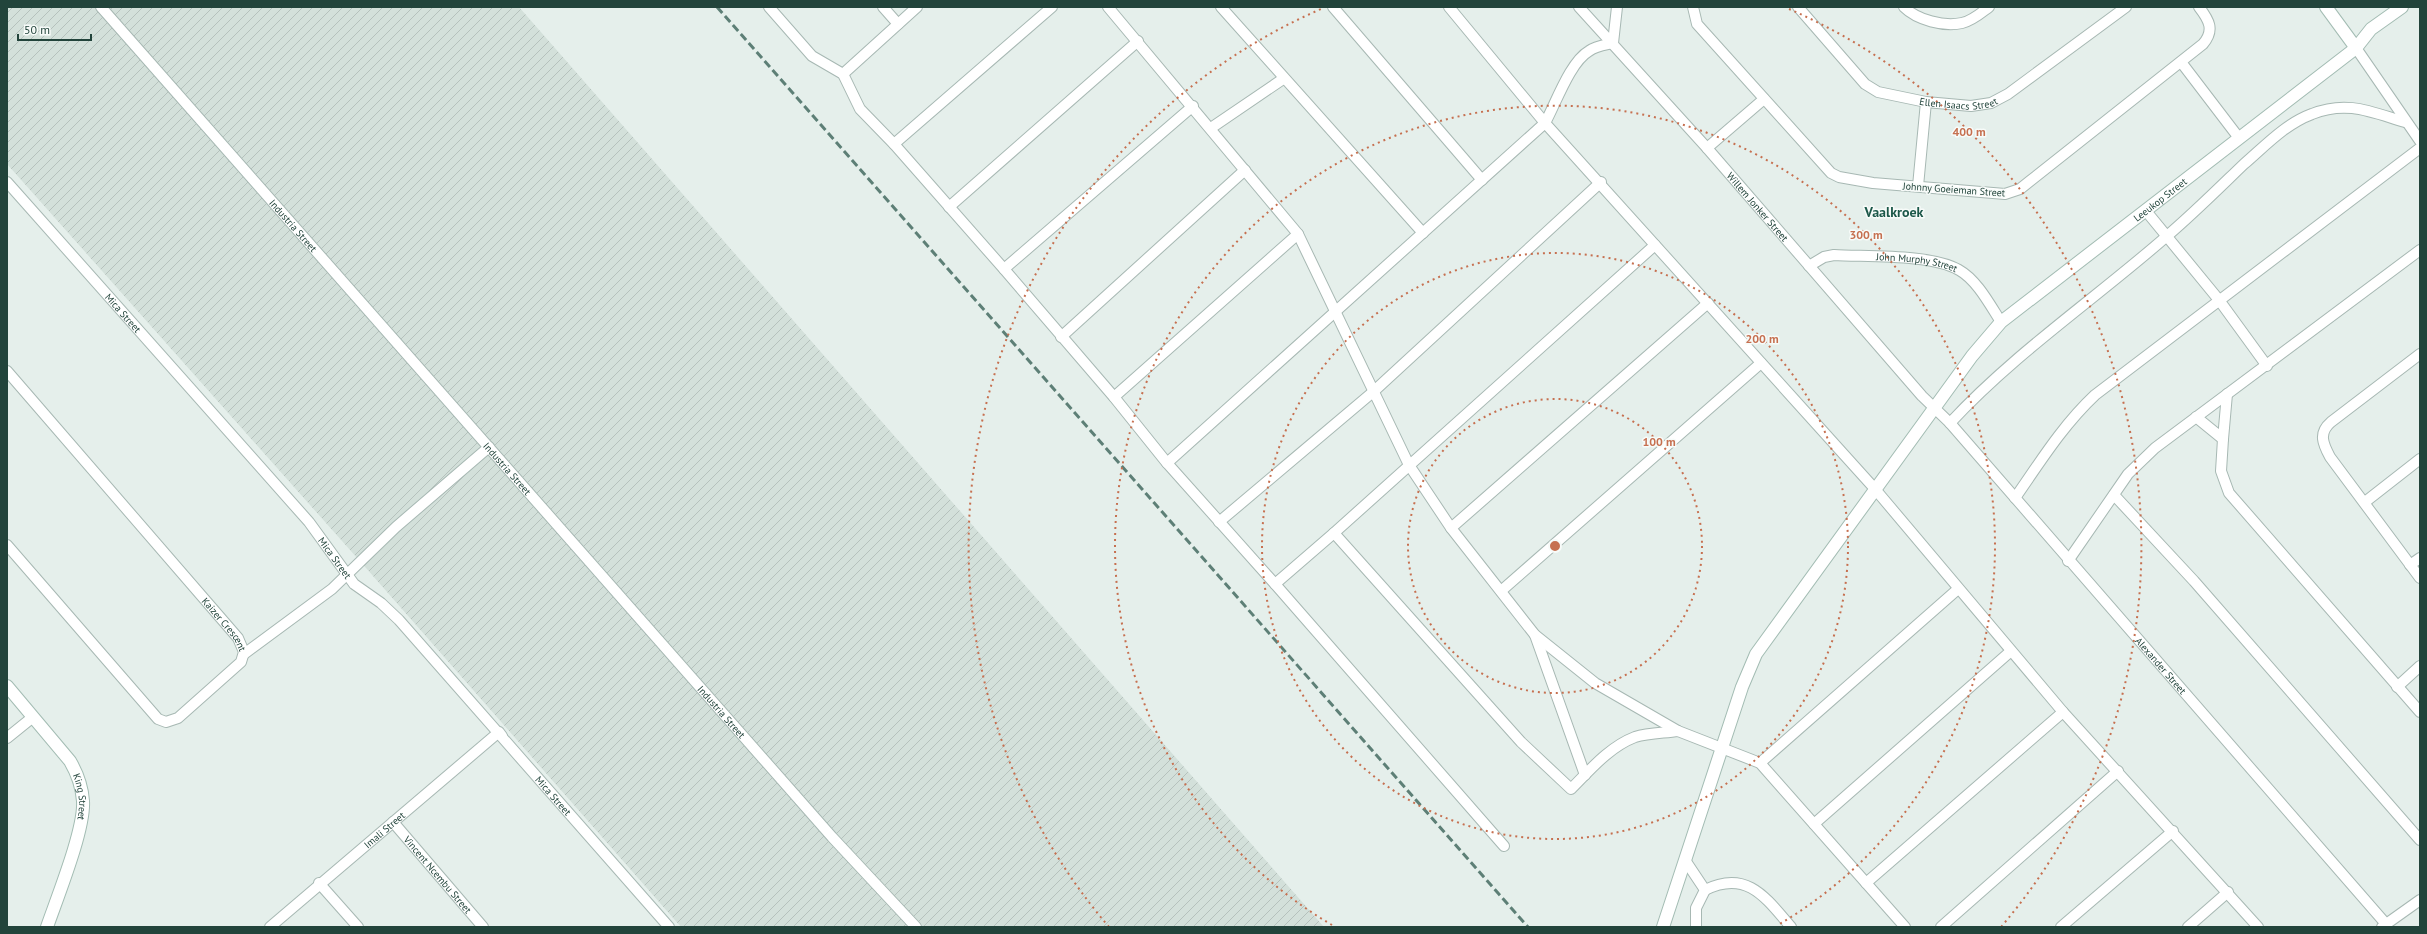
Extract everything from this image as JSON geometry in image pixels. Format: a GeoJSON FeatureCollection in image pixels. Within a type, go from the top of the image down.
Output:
{"type":"FeatureCollection","features":[{"type":"Feature","properties":{"kind":"street","name":"Industria Street"},"geometry":{"type":"LineString","coordinates":[[101,7],[832,837],[916,927]]}},
{"type":"Feature","properties":{"kind":"street"},"geometry":{"type":"LineString","coordinates":[[769,7],[812,56],[843,74],[860,109],[894,144],[1004,269],[1114,397],[1167,463],[1504,846]]}},
{"type":"Feature","properties":{"kind":"street"},"geometry":{"type":"LineString","coordinates":[[883,7],[898,24]]}},
{"type":"Feature","properties":{"kind":"street"},"geometry":{"type":"LineString","coordinates":[[843,74],[916,7]]}},
{"type":"Feature","properties":{"kind":"street"},"geometry":{"type":"LineString","coordinates":[[894,144],[1052,7]]}},
{"type":"Feature","properties":{"kind":"street"},"geometry":{"type":"LineString","coordinates":[[1108,7],[1193,106],[1298,234],[1311,259],[1334,314],[1409,465],[1451,528],[1535,635],[1595,683],[1678,731],[1760,763],[1904,927]]}},
{"type":"Feature","properties":{"kind":"street"},"geometry":{"type":"LineString","coordinates":[[1221,7],[1283,79],[1423,233]]}},
{"type":"Feature","properties":{"kind":"street"},"geometry":{"type":"LineString","coordinates":[[1333,7],[1482,180]]}},
{"type":"Feature","properties":{"kind":"street"},"geometry":{"type":"LineString","coordinates":[[1449,7],[1545,123],[1601,182],[1655,245],[1875,489],[2063,712],[2173,831],[2258,927]]}},
{"type":"Feature","properties":{"kind":"street","name":"Willem Jonker Street"},"geometry":{"type":"LineString","coordinates":[[1579,7],[1707,148],[1934,409]]}},
{"type":"Feature","properties":{"kind":"street"},"geometry":{"type":"LineString","coordinates":[[1167,463],[1545,123],[1574,66],[1582,56],[1594,48],[1613,43],[1617,7]]}},
{"type":"Feature","properties":{"kind":"street","name":"Johnny Goeieman Street"},"geometry":{"type":"LineString","coordinates":[[1693,7],[1697,24],[1831,173],[1850,180],[1999,194],[2020,189],[2203,44],[2210,34],[2211,25],[2199,7]]}},
{"type":"Feature","properties":{"kind":"street","name":"Ellen Isaacs Street"},"geometry":{"type":"LineString","coordinates":[[1798,7],[1869,88],[1883,94],[1926,102],[1971,106],[1998,100],[2037,74],[2126,7]]}},
{"type":"Feature","properties":{"kind":"street"},"geometry":{"type":"LineString","coordinates":[[1904,7],[1922,19],[1955,23],[1968,21],[1989,7]]}},
{"type":"Feature","properties":{"kind":"street"},"geometry":{"type":"LineString","coordinates":[[2326,7],[2356,48],[2405,122],[2420,141]]}},
{"type":"Feature","properties":{"kind":"street","name":"Leeukop Street"},"geometry":{"type":"LineString","coordinates":[[1662,927],[1745,677],[1756,654],[1965,365],[2001,322],[2356,48],[2371,29],[2402,7]]}},
{"type":"Feature","properties":{"kind":"street"},"geometry":{"type":"LineString","coordinates":[[949,207],[1138,41]]}},
{"type":"Feature","properties":{"kind":"street"},"geometry":{"type":"LineString","coordinates":[[2181,62],[2239,138]]}},
{"type":"Feature","properties":{"kind":"street"},"geometry":{"type":"LineString","coordinates":[[1211,128],[1283,79]]}},
{"type":"Feature","properties":{"kind":"street"},"geometry":{"type":"LineString","coordinates":[[1707,148],[1764,99]]}},
{"type":"Feature","properties":{"kind":"street"},"geometry":{"type":"LineString","coordinates":[[1918,186],[1926,102]]}},
{"type":"Feature","properties":{"kind":"street"},"geometry":{"type":"LineString","coordinates":[[1004,269],[1193,106]]}},
{"type":"Feature","properties":{"kind":"street"},"geometry":{"type":"LineString","coordinates":[[1950,423],[1996,375],[2167,236],[2265,145],[2300,119],[2322,111],[2355,107],[2405,122]]}},
{"type":"Feature","properties":{"kind":"street"},"geometry":{"type":"LineString","coordinates":[[2015,498],[2056,438],[2086,403],[2420,148]]}},
{"type":"Feature","properties":{"kind":"street"},"geometry":{"type":"LineString","coordinates":[[1062,337],[1245,170]]}},
{"type":"Feature","properties":{"kind":"street","name":"Mica Street"},"geometry":{"type":"LineString","coordinates":[[7,182],[298,510],[356,586],[381,603],[399,620],[669,927]]}},
{"type":"Feature","properties":{"kind":"street"},"geometry":{"type":"LineString","coordinates":[[1219,522],[1373,392],[1601,182]]}},
{"type":"Feature","properties":{"kind":"street"},"geometry":{"type":"LineString","coordinates":[[2146,211],[2219,300],[2267,366]]}},
{"type":"Feature","properties":{"kind":"street"},"geometry":{"type":"LineString","coordinates":[[1114,397],[1298,234]]}},
{"type":"Feature","properties":{"kind":"street"},"geometry":{"type":"LineString","coordinates":[[1275,584],[1334,533],[1655,245]]}},
{"type":"Feature","properties":{"kind":"street"},"geometry":{"type":"LineString","coordinates":[[2068,561],[2114,495],[2141,460],[2196,417],[2267,366],[2420,250]]}},
{"type":"Feature","properties":{"kind":"street","name":"John Murphy Street"},"geometry":{"type":"LineString","coordinates":[[1809,266],[1824,257],[1834,255],[1927,261],[1950,266],[1966,276],[2001,322]]}},
{"type":"Feature","properties":{"kind":"street"},"geometry":{"type":"LineString","coordinates":[[1451,528],[1708,303]]}},
{"type":"Feature","properties":{"kind":"street"},"geometry":{"type":"LineString","coordinates":[[2420,354],[2331,422],[2324,430],[2323,442],[2330,457],[2420,578]]}},
{"type":"Feature","properties":{"kind":"street"},"geometry":{"type":"LineString","coordinates":[[1501,591],[1761,363]]}},
{"type":"Feature","properties":{"kind":"street","name":"Kaizer Crescent"},"geometry":{"type":"LineString","coordinates":[[7,371],[238,638],[244,654],[238,666],[178,718],[166,722],[158,719],[7,545]]}},
{"type":"Feature","properties":{"kind":"street"},"geometry":{"type":"LineString","coordinates":[[2227,394],[2222,471],[2228,493],[2420,712]]}},
{"type":"Feature","properties":{"kind":"street","name":"Alexander Street"},"geometry":{"type":"LineString","coordinates":[[1934,409],[1950,423],[2384,925]]}},
{"type":"Feature","properties":{"kind":"street"},"geometry":{"type":"LineString","coordinates":[[2196,417],[2223,440]]}},
{"type":"Feature","properties":{"kind":"street"},"geometry":{"type":"LineString","coordinates":[[244,654],[327,593],[396,527],[489,447]]}},
{"type":"Feature","properties":{"kind":"street"},"geometry":{"type":"LineString","coordinates":[[2364,502],[2420,459]]}},
{"type":"Feature","properties":{"kind":"street"},"geometry":{"type":"LineString","coordinates":[[2114,495],[2194,581],[2420,840]]}},
{"type":"Feature","properties":{"kind":"street"},"geometry":{"type":"LineString","coordinates":[[1334,533],[1459,674],[1546,766],[1571,789],[1622,743],[1637,737],[1678,731]]}},
{"type":"Feature","properties":{"kind":"street"},"geometry":{"type":"LineString","coordinates":[[2410,565],[2420,558]]}},
{"type":"Feature","properties":{"kind":"street"},"geometry":{"type":"LineString","coordinates":[[1760,763],[1958,589]]}},
{"type":"Feature","properties":{"kind":"street"},"geometry":{"type":"LineString","coordinates":[[1535,635],[1585,776]]}},
{"type":"Feature","properties":{"kind":"street"},"geometry":{"type":"LineString","coordinates":[[1814,824],[2011,651]]}},
{"type":"Feature","properties":{"kind":"street"},"geometry":{"type":"LineString","coordinates":[[2397,686],[2420,666]]}},
{"type":"Feature","properties":{"kind":"street","name":"King Street"},"geometry":{"type":"LineString","coordinates":[[7,686],[76,770],[83,801],[79,828],[47,927]]}},
{"type":"Feature","properties":{"kind":"street"},"geometry":{"type":"LineString","coordinates":[[1866,883],[2063,712]]}},
{"type":"Feature","properties":{"kind":"street"},"geometry":{"type":"LineString","coordinates":[[7,738],[33,717]]}},
{"type":"Feature","properties":{"kind":"street","name":"Imali Street"},"geometry":{"type":"LineString","coordinates":[[270,927],[319,883],[499,732]]}},
{"type":"Feature","properties":{"kind":"street"},"geometry":{"type":"LineString","coordinates":[[1941,927],[2118,772]]}},
{"type":"Feature","properties":{"kind":"street","name":"Vincent Ncembu Street"},"geometry":{"type":"LineString","coordinates":[[393,822],[483,927]]}},
{"type":"Feature","properties":{"kind":"street"},"geometry":{"type":"LineString","coordinates":[[2061,927],[2173,831]]}},
{"type":"Feature","properties":{"kind":"street"},"geometry":{"type":"LineString","coordinates":[[1685,860],[1705,890]]}},
{"type":"Feature","properties":{"kind":"street"},"geometry":{"type":"LineString","coordinates":[[1696,927],[1696,908],[1705,890],[1720,883],[1738,882],[1750,886],[1770,902],[1791,927]]}},
{"type":"Feature","properties":{"kind":"street"},"geometry":{"type":"LineString","coordinates":[[319,883],[358,927]]}},
{"type":"Feature","properties":{"kind":"street"},"geometry":{"type":"LineString","coordinates":[[2188,927],[2228,892]]}},
{"type":"Feature","properties":{"kind":"street"},"geometry":{"type":"LineString","coordinates":[[2384,925],[2420,900]]}},
{"type":"Feature","properties":{"kind":"shaded area"},"geometry":{"type":"Polygon","coordinates":[[[7,7],[519,7],[1324,927],[681,927],[366,568],[7,164],[7,7]]]}},
{"type":"Feature","properties":{"kind":"railway"},"geometry":{"type":"LineString","coordinates":[[717,7],[1528,927]]}},
{"type":"Feature","properties":{"kind":"district","name":"Vaalkroek"},"geometry":{"type":"Point","coordinates":[1894,212]}}]}
